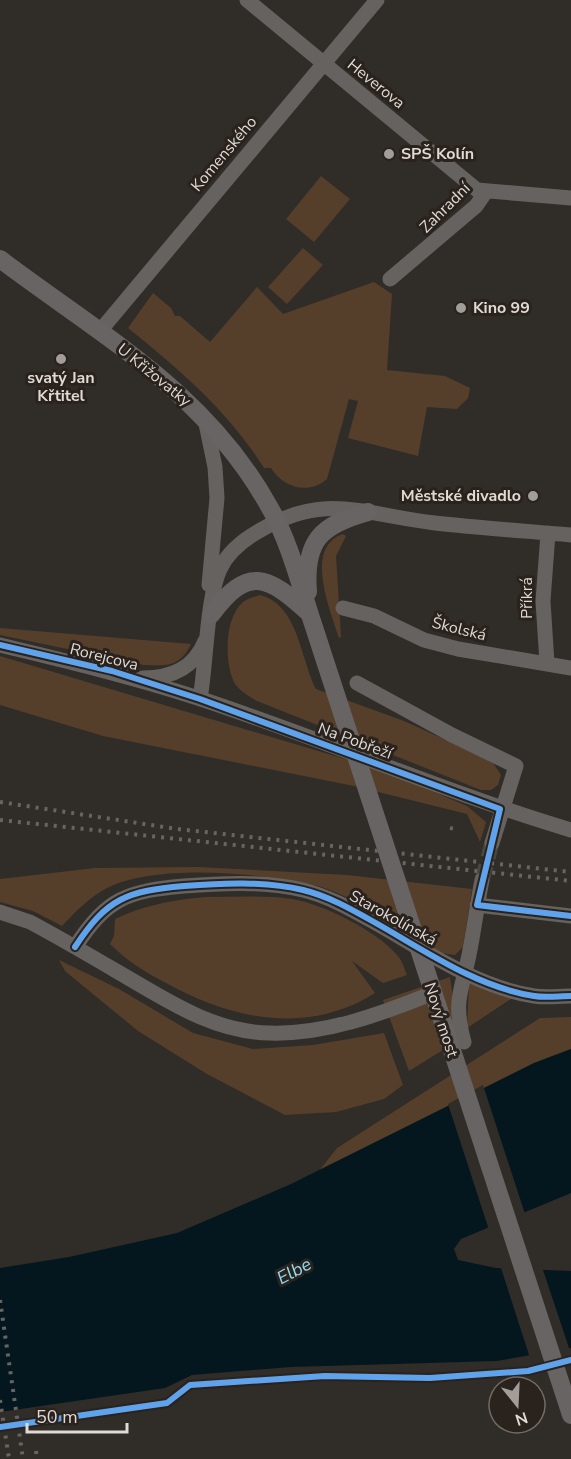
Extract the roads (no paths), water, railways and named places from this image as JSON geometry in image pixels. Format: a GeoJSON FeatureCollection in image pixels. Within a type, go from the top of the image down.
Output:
{"type":"FeatureCollection","features":[{"type":"Feature","properties":{"kind":"main road","name":"U Křižovatky"},"geometry":{"type":"LineString","coordinates":[[0,259],[165,380],[205,417],[242,464],[277,521],[312,619]]}},
{"type":"Feature","properties":{"kind":"main road"},"geometry":{"type":"LineString","coordinates":[[312,619],[308,569],[317,538],[338,521],[368,512]]}},
{"type":"Feature","properties":{"kind":"main road"},"geometry":{"type":"LineString","coordinates":[[210,622],[235,588],[242,583],[260,581],[282,589],[312,619]]}},
{"type":"Feature","properties":{"kind":"main road","name":"Nový most"},"geometry":{"type":"LineString","coordinates":[[312,619],[571,1415]]}},
{"type":"Feature","properties":{"kind":"street","name":"Heverova"},"geometry":{"type":"LineString","coordinates":[[247,0],[471,186],[485,193]]}},
{"type":"Feature","properties":{"kind":"street","name":"Komenského"},"geometry":{"type":"LineString","coordinates":[[100,331],[377,0]]}},
{"type":"Feature","properties":{"kind":"street","name":"Zahradní"},"geometry":{"type":"LineString","coordinates":[[390,279],[476,206],[485,193],[571,198]]}},
{"type":"Feature","properties":{"kind":"street"},"geometry":{"type":"LineString","coordinates":[[136,678],[163,676],[183,670],[200,651],[210,622],[209,573],[218,498],[212,448],[205,417]]}},
{"type":"Feature","properties":{"kind":"street"},"geometry":{"type":"LineString","coordinates":[[200,699],[216,580],[223,564],[246,540],[299,511],[318,508],[368,512],[440,524],[571,535]]}},
{"type":"Feature","properties":{"kind":"street","name":"Příkrá"},"geometry":{"type":"LineString","coordinates":[[547,663],[543,601],[548,533]]}},
{"type":"Feature","properties":{"kind":"street","name":"Školská"},"geometry":{"type":"LineString","coordinates":[[344,608],[374,616],[424,640],[513,660],[571,668]]}},
{"type":"Feature","properties":{"kind":"street","name":"Rorejcova"},"geometry":{"type":"LineString","coordinates":[[0,645],[136,678],[200,699]]}},
{"type":"Feature","properties":{"kind":"street"},"geometry":{"type":"LineString","coordinates":[[357,683],[516,766],[492,843]]}},
{"type":"Feature","properties":{"kind":"street","name":"Na Pobřeží"},"geometry":{"type":"LineString","coordinates":[[200,699],[501,809],[571,830]]}},
{"type":"Feature","properties":{"kind":"street"},"geometry":{"type":"LineString","coordinates":[[464,1042],[457,1008],[458,991],[464,973],[482,880]]}},
{"type":"Feature","properties":{"kind":"street","name":"Starokolínská"},"geometry":{"type":"LineString","coordinates":[[75,947],[101,912],[115,902],[134,894],[193,886],[278,886],[303,890],[341,904],[464,973],[535,996],[571,996]]}},
{"type":"Feature","properties":{"kind":"street"},"geometry":{"type":"LineString","coordinates":[[477,905],[571,916]]}},
{"type":"Feature","properties":{"kind":"street"},"geometry":{"type":"LineString","coordinates":[[0,912],[30,922],[182,1009],[215,1024],[240,1030],[267,1033],[302,1032],[389,1010],[433,993]]}},
{"type":"Feature","properties":{"kind":"water","name":"Elbe"},"geometry":{"type":"Polygon","coordinates":[[[571,1049],[571,1193],[461,1239],[454,1249],[458,1260],[496,1268],[571,1271],[571,1348],[497,1361],[291,1367],[192,1375],[165,1388],[0,1412],[0,1268],[69,1257],[177,1233],[291,1184],[534,1063],[571,1049]]]}},
{"type":"Feature","properties":{"kind":"tunnel"},"geometry":{"type":"LineString","coordinates":[[482,880],[492,843]]}},
{"type":"Feature","properties":{"kind":"railway"},"geometry":{"type":"LineString","coordinates":[[0,802],[177,829],[571,872]]}},
{"type":"Feature","properties":{"kind":"railway"},"geometry":{"type":"LineString","coordinates":[[0,820],[571,881]]}},
{"type":"Feature","properties":{"kind":"railway"},"geometry":{"type":"LineString","coordinates":[[450,828],[455,829]]}},
{"type":"Feature","properties":{"kind":"railway"},"geometry":{"type":"LineString","coordinates":[[0,1300],[23,1459]]}},
{"type":"Feature","properties":{"kind":"railway"},"geometry":{"type":"LineString","coordinates":[[0,1400],[9,1459]]}},
{"type":"Feature","properties":{"kind":"railway"},"geometry":{"type":"LineString","coordinates":[[36,1451],[37,1459]]}},
{"type":"Feature","properties":{"kind":"place","name":"SPŠ Kolín"},"geometry":{"type":"Point","coordinates":[389,154]}},
{"type":"Feature","properties":{"kind":"place","name":"Kino 99"},"geometry":{"type":"Point","coordinates":[461,308]}},
{"type":"Feature","properties":{"kind":"place","name":"svatý Jan Křtitel"},"geometry":{"type":"Point","coordinates":[61,359]}},
{"type":"Feature","properties":{"kind":"place","name":"Městské divadlo"},"geometry":{"type":"Point","coordinates":[533,496]}}]}
